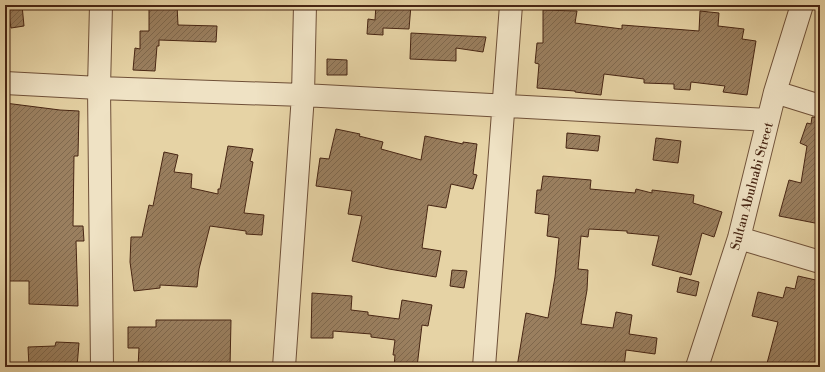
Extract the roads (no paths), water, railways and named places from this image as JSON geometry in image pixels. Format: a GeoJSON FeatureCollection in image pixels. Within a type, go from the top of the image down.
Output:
{"type":"FeatureCollection","features":[{"type":"Feature","properties":{"kind":"street"},"geometry":{"type":"LineString","coordinates":[[100,5],[99,88],[102,367]]}},
{"type":"Feature","properties":{"kind":"street"},"geometry":{"type":"LineString","coordinates":[[284,367],[303,95],[305,5]]}},
{"type":"Feature","properties":{"kind":"street"},"geometry":{"type":"LineString","coordinates":[[484,367],[511,5]]}},
{"type":"Feature","properties":{"kind":"street","name":"Sultan Abulnabi Street"},"geometry":{"type":"LineString","coordinates":[[697,367],[739,238],[775,92],[802,5]]}},
{"type":"Feature","properties":{"kind":"street"},"geometry":{"type":"LineString","coordinates":[[5,83],[99,88],[303,95],[768,120]]}},
{"type":"Feature","properties":{"kind":"street"},"geometry":{"type":"LineString","coordinates":[[775,92],[820,106]]}},
{"type":"Feature","properties":{"kind":"street"},"geometry":{"type":"LineString","coordinates":[[739,238],[820,262]]}}]}
